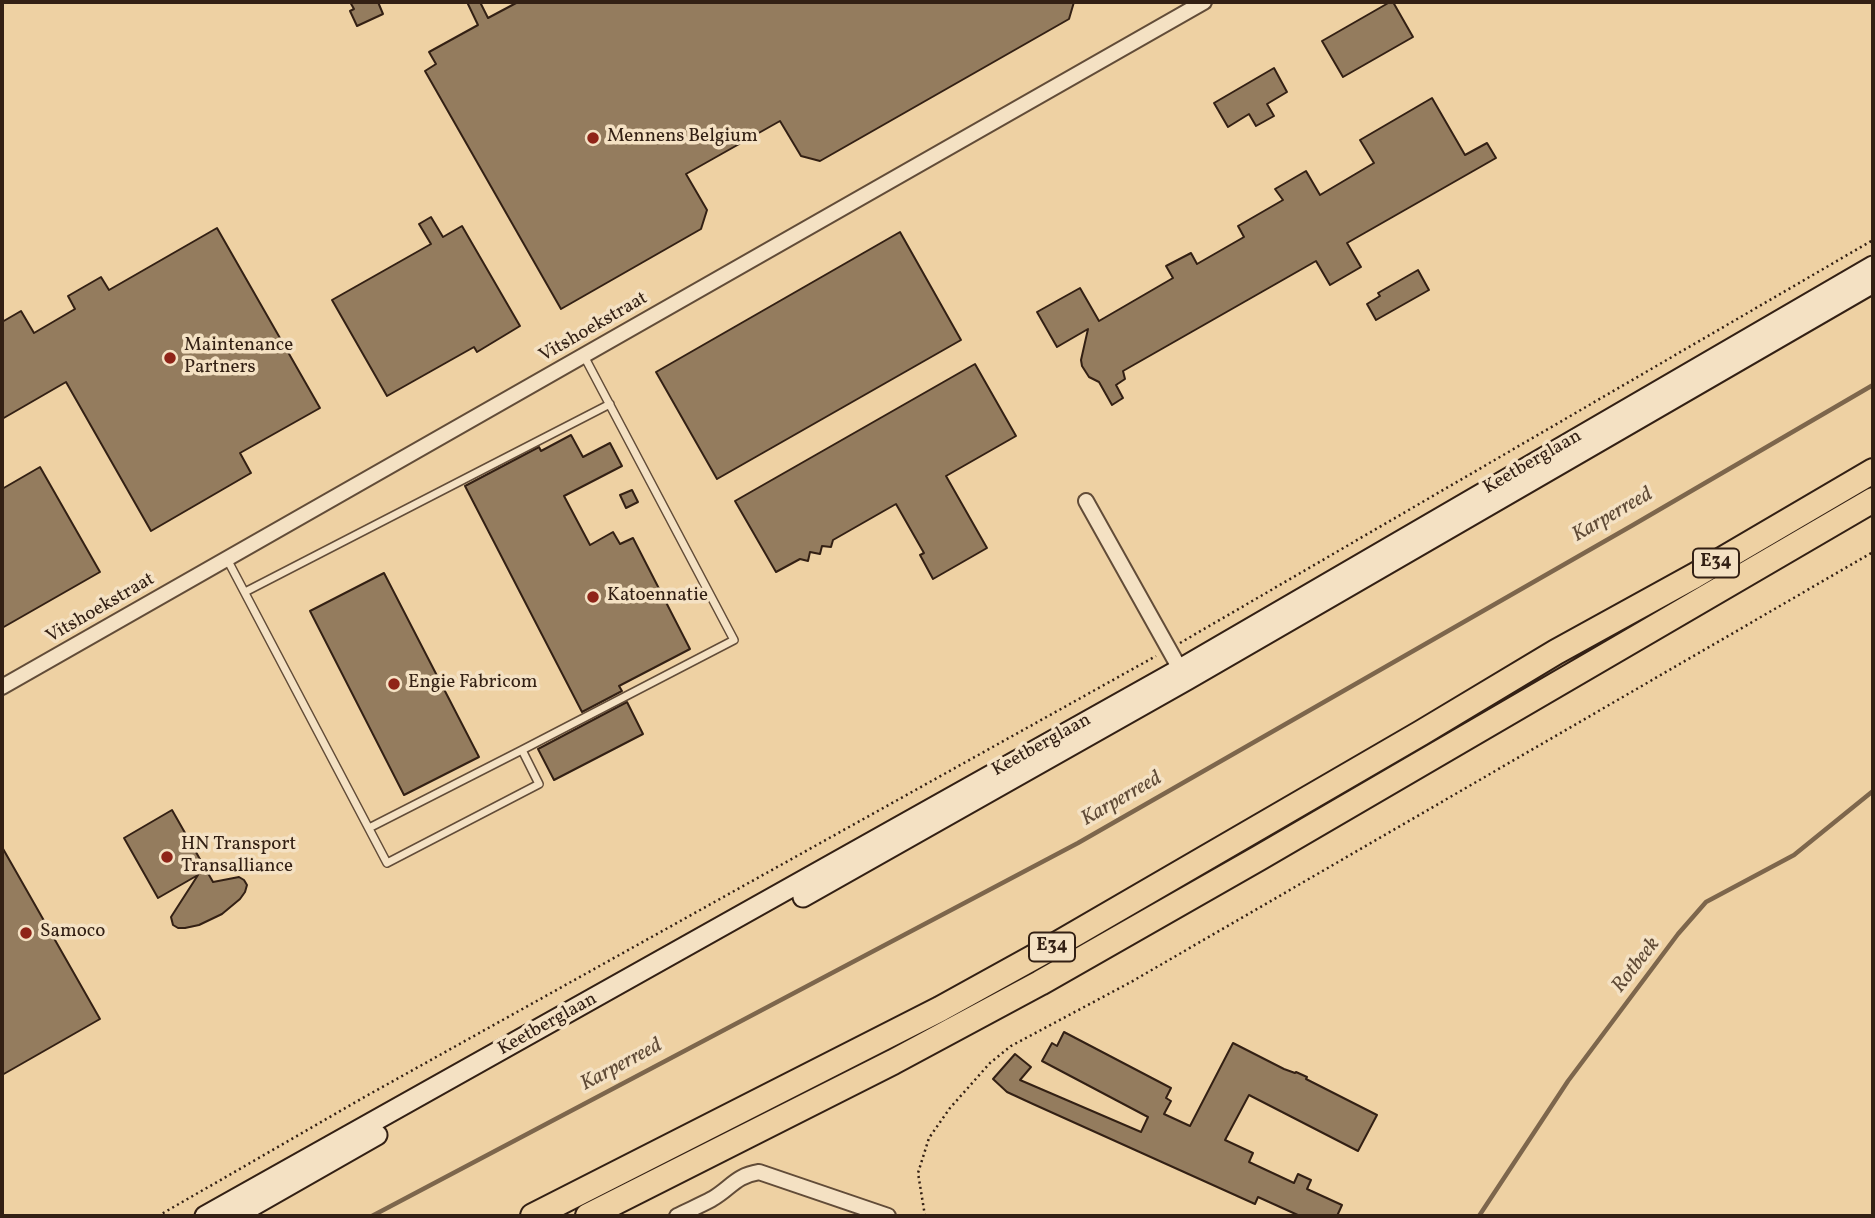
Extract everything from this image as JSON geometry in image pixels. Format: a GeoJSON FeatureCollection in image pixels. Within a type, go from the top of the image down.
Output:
{"type":"FeatureCollection","features":[{"type":"Feature","properties":{"kind":"highway","name":"E34"},"geometry":{"type":"LineString","coordinates":[[533,1216],[916,1021],[1054,946],[1556,652],[1694,576],[1873,471]]}},
{"type":"Feature","properties":{"kind":"highway","name":"E34"},"geometry":{"type":"LineString","coordinates":[[588,1216],[893,1062],[1053,976],[1873,500]]}},
{"type":"Feature","properties":{"kind":"main road","name":"Keetberglaan"},"geometry":{"type":"LineString","coordinates":[[205,1216],[1180,669],[1873,266]]}},
{"type":"Feature","properties":{"kind":"main road","name":"Keetberglaan"},"geometry":{"type":"LineString","coordinates":[[235,1216],[1187,680],[1873,283]]}},
{"type":"Feature","properties":{"kind":"street","name":"Vitshoekstraat"},"geometry":{"type":"LineString","coordinates":[[2,687],[1204,2]]}},
{"type":"Feature","properties":{"kind":"street"},"geometry":{"type":"LineString","coordinates":[[1086,501],[1180,669]]}},
{"type":"Feature","properties":{"kind":"street"},"geometry":{"type":"LineString","coordinates":[[677,1216],[715,1197],[746,1174],[760,1172],[888,1216]]}},
{"type":"Feature","properties":{"kind":"lane"},"geometry":{"type":"LineString","coordinates":[[369,828],[734,640],[584,356]]}},
{"type":"Feature","properties":{"kind":"lane"},"geometry":{"type":"LineString","coordinates":[[245,592],[610,404]]}},
{"type":"Feature","properties":{"kind":"lane"},"geometry":{"type":"LineString","coordinates":[[228,559],[387,863],[539,785],[522,750]]}},
{"type":"Feature","properties":{"kind":"path"},"geometry":{"type":"LineString","coordinates":[[158,1216],[368,1095],[1168,650],[1873,240]]}},
{"type":"Feature","properties":{"kind":"path"},"geometry":{"type":"LineString","coordinates":[[925,1216],[918,1173],[929,1138],[950,1108],[990,1063],[1011,1046],[1143,976],[1873,552]]}},
{"type":"Feature","properties":{"kind":"building"},"geometry":{"type":"Polygon","coordinates":[[[350,2],[378,2],[383,14],[357,26],[350,11],[354,9],[350,2]]]}},
{"type":"Feature","properties":{"kind":"building","name":"Mennens Belgium"},"geometry":{"type":"Polygon","coordinates":[[[467,2],[480,2],[488,18],[518,2],[1074,2],[1069,19],[820,161],[801,156],[780,121],[686,174],[707,210],[701,229],[561,309],[425,71],[436,64],[429,52],[478,25],[467,2]]]}},
{"type":"Feature","properties":{"kind":"building"},"geometry":{"type":"Polygon","coordinates":[[[1393,2],[1413,37],[1343,77],[1322,41],[1393,2]]]}},
{"type":"Feature","properties":{"kind":"building"},"geometry":{"type":"Polygon","coordinates":[[[1274,68],[1287,92],[1267,104],[1274,116],[1256,126],[1249,114],[1228,127],[1214,103],[1274,68]]]}},
{"type":"Feature","properties":{"kind":"building"},"geometry":{"type":"Polygon","coordinates":[[[1432,98],[1465,155],[1487,143],[1496,158],[1347,243],[1361,267],[1330,285],[1316,261],[1123,371],[1125,379],[1116,385],[1123,398],[1112,405],[1099,382],[1089,377],[1082,366],[1088,329],[1057,347],[1037,312],[1080,288],[1099,321],[1173,278],[1166,266],[1191,253],[1197,264],[1244,237],[1238,226],[1283,200],[1275,189],[1306,171],[1320,195],[1374,163],[1360,140],[1432,98]]]}},
{"type":"Feature","properties":{"kind":"building"},"geometry":{"type":"Polygon","coordinates":[[[431,217],[443,237],[462,226],[520,326],[477,352],[474,347],[387,396],[332,300],[431,244],[419,224],[431,217]]]}},
{"type":"Feature","properties":{"kind":"building","name":"Maintenance Partners"},"geometry":{"type":"Polygon","coordinates":[[[217,228],[320,408],[240,453],[251,473],[151,531],[66,382],[2,419],[2,322],[21,311],[34,333],[75,309],[68,296],[101,277],[109,290],[217,228]]]}},
{"type":"Feature","properties":{"kind":"building"},"geometry":{"type":"Polygon","coordinates":[[[900,232],[961,340],[717,479],[656,372],[900,232]]]}},
{"type":"Feature","properties":{"kind":"building"},"geometry":{"type":"Polygon","coordinates":[[[1418,270],[1429,290],[1376,320],[1367,304],[1380,296],[1378,293],[1418,270]]]}},
{"type":"Feature","properties":{"kind":"building"},"geometry":{"type":"Polygon","coordinates":[[[975,364],[1016,436],[946,476],[987,548],[933,579],[920,555],[924,553],[896,504],[833,540],[831,547],[822,546],[820,554],[810,552],[808,561],[800,559],[776,572],[735,501],[975,364]]]}},
{"type":"Feature","properties":{"kind":"building","name":"Katoennatie"},"geometry":{"type":"Polygon","coordinates":[[[571,435],[583,457],[610,443],[622,466],[564,496],[590,545],[613,532],[620,544],[633,538],[690,649],[619,686],[622,691],[582,712],[465,486],[539,447],[541,451],[571,435]]]}},
{"type":"Feature","properties":{"kind":"building"},"geometry":{"type":"Polygon","coordinates":[[[40,467],[100,572],[2,628],[2,489],[40,467]]]}},
{"type":"Feature","properties":{"kind":"building"},"geometry":{"type":"Polygon","coordinates":[[[632,490],[638,502],[626,508],[620,495],[632,490]]]}},
{"type":"Feature","properties":{"kind":"building","name":"Engie Fabricom"},"geometry":{"type":"Polygon","coordinates":[[[384,573],[479,757],[404,795],[310,611],[384,573]]]}},
{"type":"Feature","properties":{"kind":"building"},"geometry":{"type":"Polygon","coordinates":[[[627,702],[643,734],[554,780],[538,749],[627,702]]]}},
{"type":"Feature","properties":{"kind":"building","name":"HN Transport Transalliance"},"geometry":{"type":"Polygon","coordinates":[[[172,810],[213,882],[239,877],[247,885],[240,899],[222,914],[199,925],[185,928],[173,925],[171,917],[198,875],[158,898],[124,838],[172,810]]]}},
{"type":"Feature","properties":{"kind":"building","name":"Samoco"},"geometry":{"type":"Polygon","coordinates":[[[2,847],[100,1019],[2,1075],[2,847]]]}},
{"type":"Feature","properties":{"kind":"building"},"geometry":{"type":"Polygon","coordinates":[[[1064,1032],[1171,1088],[1166,1098],[1171,1101],[1164,1114],[1190,1126],[1233,1043],[1284,1069],[1307,1077],[1306,1079],[1377,1115],[1358,1151],[1249,1095],[1225,1140],[1253,1153],[1249,1162],[1294,1183],[1298,1174],[1311,1180],[1307,1189],[1342,1205],[1337,1216],[1300,1216],[1258,1197],[1255,1204],[1007,1092],[993,1079],[1015,1054],[1031,1067],[1020,1080],[1141,1132],[1148,1117],[1042,1061],[1052,1043],[1057,1046],[1064,1032]]]}},
{"type":"Feature","properties":{"kind":"waterway","name":"Karperreed"},"geometry":{"type":"LineString","coordinates":[[372,1216],[1078,843],[1873,385]]}},
{"type":"Feature","properties":{"kind":"waterway","name":"Rotbeek"},"geometry":{"type":"LineString","coordinates":[[1479,1216],[1568,1081],[1678,934],[1706,902],[1794,855],[1873,791]]}},
{"type":"Feature","properties":{"kind":"place","name":"Mennens Belgium"},"geometry":{"type":"Point","coordinates":[593,138]}},
{"type":"Feature","properties":{"kind":"place","name":"Maintenance Partners"},"geometry":{"type":"Point","coordinates":[170,358]}},
{"type":"Feature","properties":{"kind":"place","name":"Katoennatie"},"geometry":{"type":"Point","coordinates":[593,597]}},
{"type":"Feature","properties":{"kind":"place","name":"Engie Fabricom"},"geometry":{"type":"Point","coordinates":[394,684]}},
{"type":"Feature","properties":{"kind":"place","name":"HN Transport Transalliance"},"geometry":{"type":"Point","coordinates":[167,857]}},
{"type":"Feature","properties":{"kind":"place","name":"Samoco"},"geometry":{"type":"Point","coordinates":[26,933]}}]}
